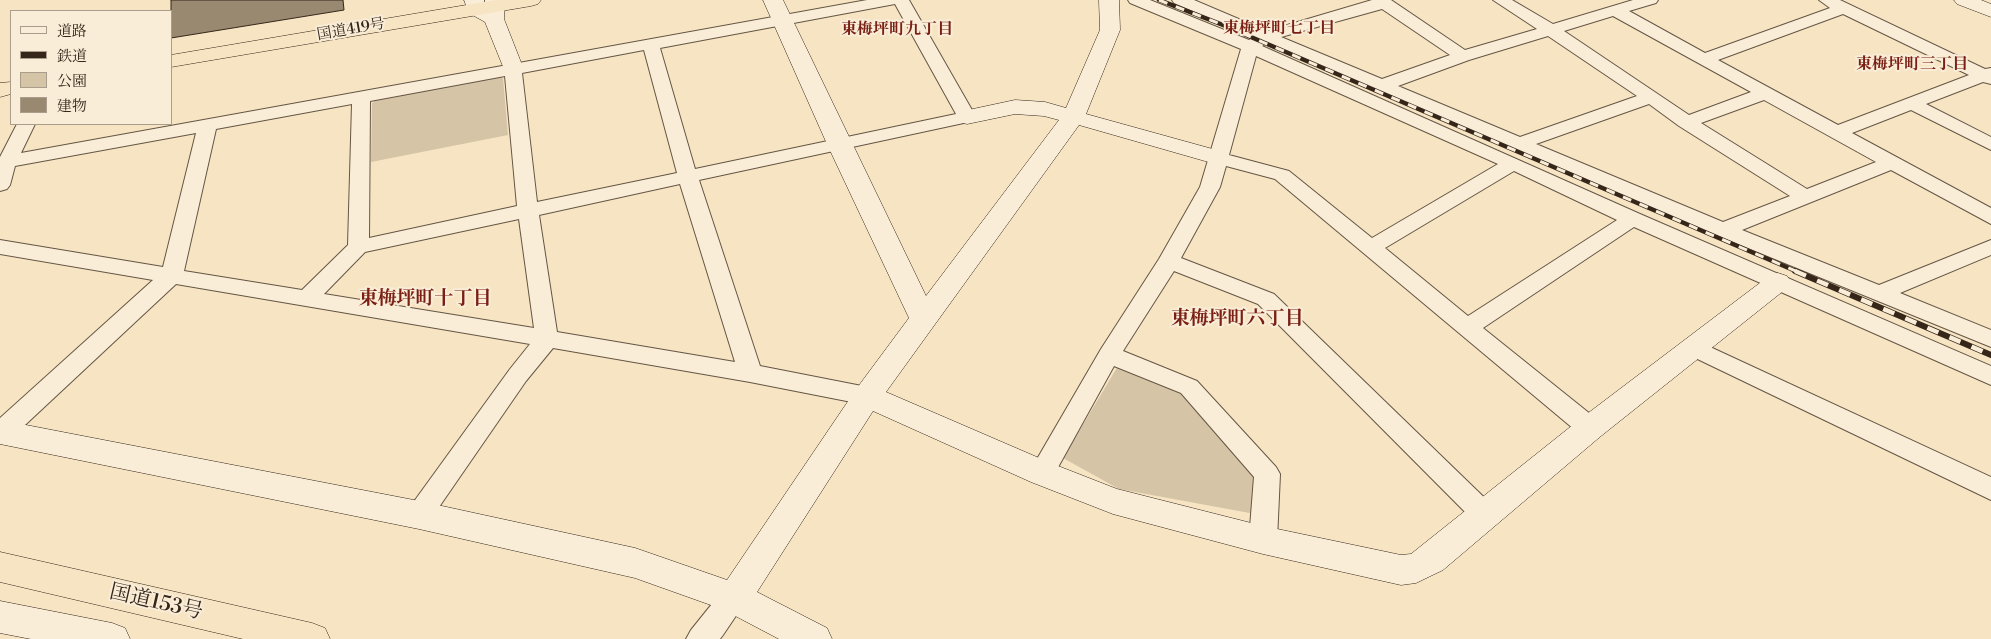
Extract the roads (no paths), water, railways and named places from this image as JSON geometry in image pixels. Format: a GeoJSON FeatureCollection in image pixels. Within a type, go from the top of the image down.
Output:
{"type":"FeatureCollection","features":[{"type":"Feature","properties":{"kind":"highway","name":"国道419号"},"geometry":{"type":"LineString","coordinates":[[172,50],[531,0]]}},
{"type":"Feature","properties":{"kind":"highway","name":"国道419号"},"geometry":{"type":"LineString","coordinates":[[172,61],[484,6]]}},
{"type":"Feature","properties":{"kind":"highway","name":"国道153号"},"geometry":{"type":"LineString","coordinates":[[0,567],[312,639]]}},
{"type":"Feature","properties":{"kind":"street"},"geometry":{"type":"LineString","coordinates":[[773,0],[784,20],[839,144],[924,320]]}},
{"type":"Feature","properties":{"kind":"street"},"geometry":{"type":"LineString","coordinates":[[4,162],[893,0]]}},
{"type":"Feature","properties":{"kind":"street"},"geometry":{"type":"LineString","coordinates":[[900,0],[968,117]]}},
{"type":"Feature","properties":{"kind":"street"},"geometry":{"type":"LineString","coordinates":[[700,639],[713,626],[734,598],[867,396],[1074,116],[1110,30],[1109,0]]}},
{"type":"Feature","properties":{"kind":"street"},"geometry":{"type":"LineString","coordinates":[[1136,0],[1250,47],[1513,162],[1633,219],[1991,376]]}},
{"type":"Feature","properties":{"kind":"street"},"geometry":{"type":"LineString","coordinates":[[1180,0],[1723,230],[1991,339]]}},
{"type":"Feature","properties":{"kind":"street"},"geometry":{"type":"LineString","coordinates":[[1501,0],[1551,30],[1649,98],[1806,198]]}},
{"type":"Feature","properties":{"kind":"street"},"geometry":{"type":"LineString","coordinates":[[1383,85],[1463,56],[1650,0]]}},
{"type":"Feature","properties":{"kind":"street"},"geometry":{"type":"LineString","coordinates":[[1827,0],[1988,75]]}},
{"type":"Feature","properties":{"kind":"street"},"geometry":{"type":"LineString","coordinates":[[1964,0],[1991,11]]}},
{"type":"Feature","properties":{"kind":"street"},"geometry":{"type":"LineString","coordinates":[[1042,473],[1109,355],[1169,261],[1210,187],[1250,47],[1266,36],[1382,2],[1463,56]]}},
{"type":"Feature","properties":{"kind":"street"},"geometry":{"type":"LineString","coordinates":[[419,515],[518,375],[547,340],[528,212],[514,70],[484,6]]}},
{"type":"Feature","properties":{"kind":"street"},"geometry":{"type":"LineString","coordinates":[[1704,59],[1844,8]]}},
{"type":"Feature","properties":{"kind":"street"},"geometry":{"type":"LineString","coordinates":[[1614,10],[1991,217]]}},
{"type":"Feature","properties":{"kind":"street"},"geometry":{"type":"LineString","coordinates":[[651,44],[688,177],[750,373]]}},
{"type":"Feature","properties":{"kind":"street"},"geometry":{"type":"LineString","coordinates":[[1838,132],[1988,75]]}},
{"type":"Feature","properties":{"kind":"street"},"geometry":{"type":"LineString","coordinates":[[1686,122],[1766,93]]}},
{"type":"Feature","properties":{"kind":"street"},"geometry":{"type":"LineString","coordinates":[[358,247],[362,98]]}},
{"type":"Feature","properties":{"kind":"street"},"geometry":{"type":"LineString","coordinates":[[1521,143],[1649,98]]}},
{"type":"Feature","properties":{"kind":"street"},"geometry":{"type":"LineString","coordinates":[[1912,104],[1991,144]]}},
{"type":"Feature","properties":{"kind":"street"},"geometry":{"type":"LineString","coordinates":[[307,298],[358,247],[1015,107],[1034,108],[1074,116],[1282,175],[1590,428]]}},
{"type":"Feature","properties":{"kind":"street"},"geometry":{"type":"LineString","coordinates":[[0,185],[4,162],[25,125]]}},
{"type":"Feature","properties":{"kind":"street"},"geometry":{"type":"LineString","coordinates":[[1,432],[172,275],[206,126]]}},
{"type":"Feature","properties":{"kind":"street"},"geometry":{"type":"LineString","coordinates":[[1370,248],[1513,162]]}},
{"type":"Feature","properties":{"kind":"street"},"geometry":{"type":"LineString","coordinates":[[1723,230],[1891,163]]}},
{"type":"Feature","properties":{"kind":"street"},"geometry":{"type":"LineString","coordinates":[[1468,327],[1633,219]]}},
{"type":"Feature","properties":{"kind":"street"},"geometry":{"type":"LineString","coordinates":[[0,247],[750,373],[867,396],[1042,473],[1114,500],[1263,540],[1402,570],[1416,568],[1431,560],[1484,514],[1590,428],[1778,282],[1805,264]]}},
{"type":"Feature","properties":{"kind":"street"},"geometry":{"type":"LineString","coordinates":[[1881,293],[1991,247]]}},
{"type":"Feature","properties":{"kind":"street"},"geometry":{"type":"LineString","coordinates":[[1169,261],[1266,299],[1484,514]]}},
{"type":"Feature","properties":{"kind":"street"},"geometry":{"type":"LineString","coordinates":[[1695,348],[1991,489]]}},
{"type":"Feature","properties":{"kind":"street"},"geometry":{"type":"LineString","coordinates":[[1109,355],[1189,387],[1267,474],[1263,540]]}},
{"type":"Feature","properties":{"kind":"street"},"geometry":{"type":"LineString","coordinates":[[1,432],[419,515],[635,563],[734,598],[814,639]]}},
{"type":"Feature","properties":{"kind":"street"},"geometry":{"type":"LineString","coordinates":[[0,617],[112,639]]}},
{"type":"Feature","properties":{"kind":"railway"},"geometry":{"type":"LineString","coordinates":[[1159,0],[1223,25],[1798,272]]}},
{"type":"Feature","properties":{"kind":"railway"},"geometry":{"type":"LineString","coordinates":[[1795,271],[1991,355]]}},
{"type":"Feature","properties":{"kind":"district","name":"東梅坪町七丁目"},"geometry":{"type":"Point","coordinates":[1279,29]}},
{"type":"Feature","properties":{"kind":"district","name":"東梅坪町九丁目"},"geometry":{"type":"Point","coordinates":[897,30]}},
{"type":"Feature","properties":{"kind":"district","name":"東梅坪町三丁目"},"geometry":{"type":"Point","coordinates":[1912,65]}},
{"type":"Feature","properties":{"kind":"district","name":"東梅坪町十丁目"},"geometry":{"type":"Point","coordinates":[425,299]}},
{"type":"Feature","properties":{"kind":"district","name":"東梅坪町六丁目"},"geometry":{"type":"Point","coordinates":[1237,319]}}]}
